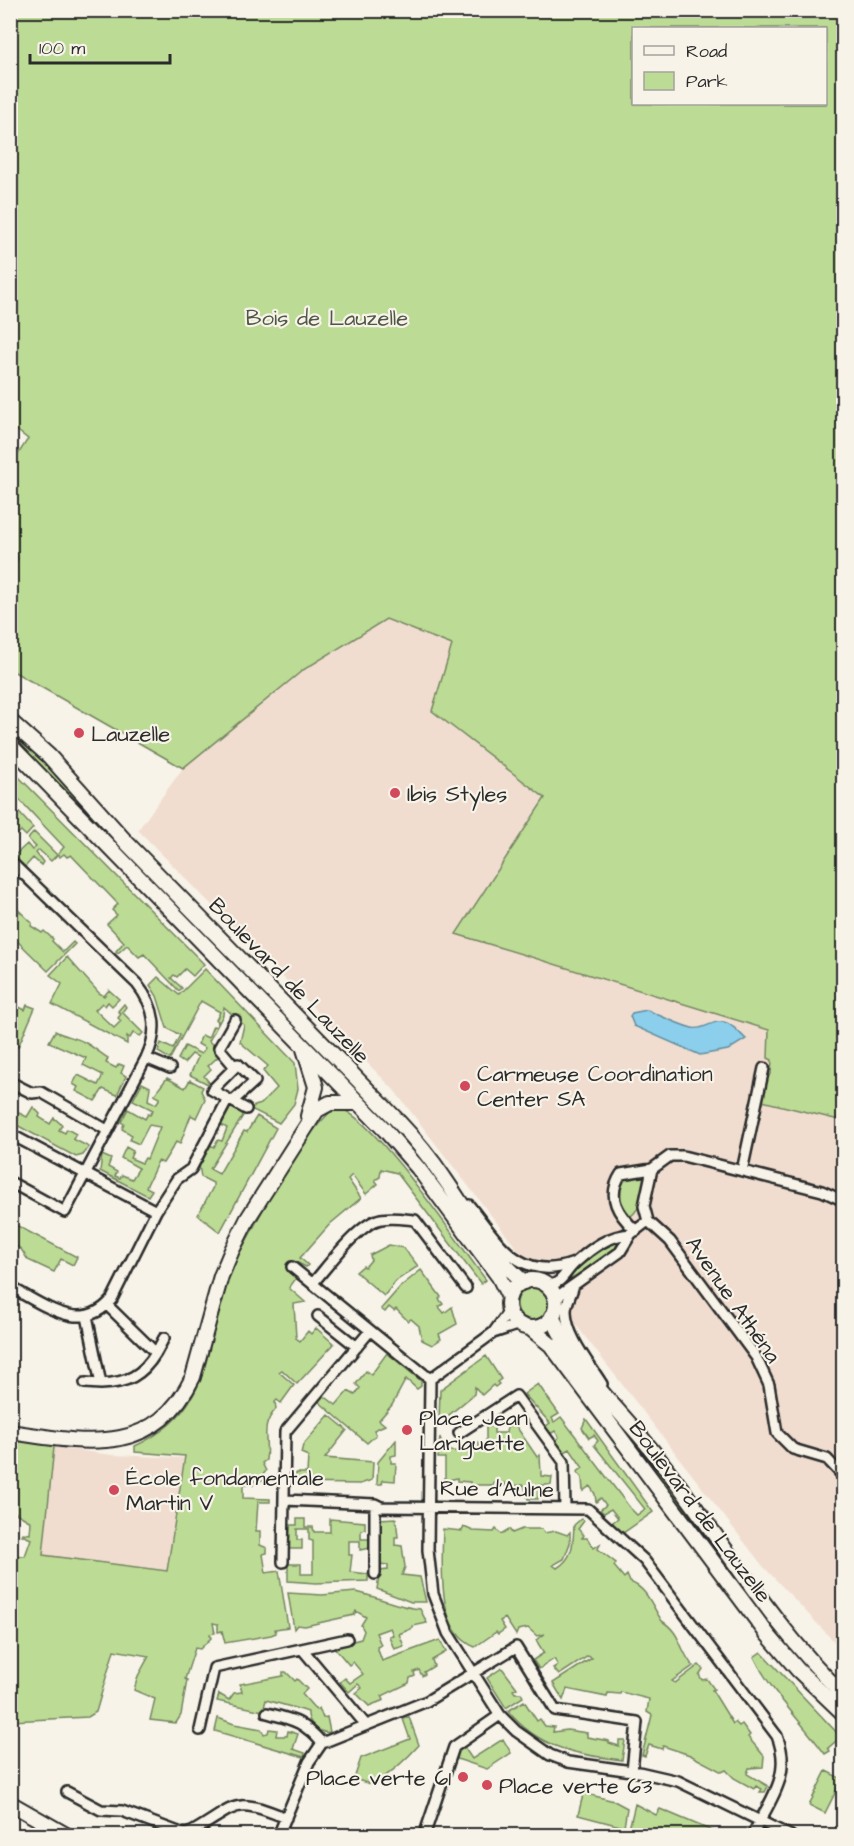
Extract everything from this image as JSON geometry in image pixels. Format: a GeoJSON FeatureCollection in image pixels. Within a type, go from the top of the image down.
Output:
{"type":"FeatureCollection","features":[{"type":"Feature","properties":{"kind":"main road","name":"Boulevard de Lauzelle"},"geometry":{"type":"LineString","coordinates":[[10,721],[49,756],[126,842],[426,1152],[484,1237],[514,1274],[524,1282]]}},
{"type":"Feature","properties":{"kind":"main road","name":"Boulevard de Lauzelle"},"geometry":{"type":"LineString","coordinates":[[10,745],[323,1065],[418,1168],[499,1277],[509,1304]]}},
{"type":"Feature","properties":{"kind":"main road"},"geometry":{"type":"LineString","coordinates":[[298,1139],[313,1106],[316,1087],[314,1076],[300,1042]]}},
{"type":"Feature","properties":{"kind":"main road"},"geometry":{"type":"LineString","coordinates":[[314,1076],[323,1065],[353,1074]]}},
{"type":"Feature","properties":{"kind":"main road"},"geometry":{"type":"LineString","coordinates":[[10,1432],[106,1442],[145,1431],[172,1410],[193,1377],[220,1276],[232,1250],[298,1139],[317,1110],[330,1103],[359,1103]]}},
{"type":"Feature","properties":{"kind":"main road"},"geometry":{"type":"LineString","coordinates":[[536,1280],[547,1286],[554,1309],[543,1325],[525,1326],[509,1304],[513,1288],[524,1282],[536,1280]]}},
{"type":"Feature","properties":{"kind":"main road","name":"Boulevard de Lauzelle"},"geometry":{"type":"LineString","coordinates":[[554,1309],[584,1371],[644,1441],[714,1532],[776,1621],[806,1658],[843,1695]]}},
{"type":"Feature","properties":{"kind":"main road","name":"Boulevard de Lauzelle"},"geometry":{"type":"LineString","coordinates":[[525,1326],[551,1345],[768,1635],[813,1686],[843,1714]]}},
{"type":"Feature","properties":{"kind":"main road"},"geometry":{"type":"LineString","coordinates":[[10,1803],[68,1836]]}},
{"type":"Feature","properties":{"kind":"street"},"geometry":{"type":"LineString","coordinates":[[10,861],[146,994],[155,1025],[153,1044],[65,1212],[10,1182]]}},
{"type":"Feature","properties":{"kind":"street"},"geometry":{"type":"LineString","coordinates":[[235,1020],[219,1048],[235,1067]]}},
{"type":"Feature","properties":{"kind":"street"},"geometry":{"type":"LineString","coordinates":[[146,1058],[170,1068]]}},
{"type":"Feature","properties":{"kind":"street"},"geometry":{"type":"LineString","coordinates":[[11,1288],[67,1316],[87,1316],[107,1305],[153,1222],[156,1211],[177,1179],[191,1169],[231,1100],[255,1081],[238,1064],[212,1090],[231,1100],[246,1109]]}},
{"type":"Feature","properties":{"kind":"street"},"geometry":{"type":"LineString","coordinates":[[742,1171],[764,1068]]}},
{"type":"Feature","properties":{"kind":"street"},"geometry":{"type":"LineString","coordinates":[[10,1082],[32,1093],[41,1092],[107,1130]]}},
{"type":"Feature","properties":{"kind":"street"},"geometry":{"type":"LineString","coordinates":[[10,1134],[156,1211]]}},
{"type":"Feature","properties":{"kind":"street"},"geometry":{"type":"LineString","coordinates":[[633,1232],[616,1207],[614,1186],[621,1174],[652,1169],[670,1156],[683,1156],[822,1191],[843,1201]]}},
{"type":"Feature","properties":{"kind":"street"},"geometry":{"type":"LineString","coordinates":[[554,1309],[561,1294],[573,1288],[620,1252],[633,1232],[648,1221],[644,1206],[652,1169]]}},
{"type":"Feature","properties":{"kind":"street"},"geometry":{"type":"LineString","coordinates":[[443,1175],[506,1252],[537,1269],[561,1268],[574,1263],[612,1236],[633,1232]]}},
{"type":"Feature","properties":{"kind":"street"},"geometry":{"type":"LineString","coordinates":[[313,1283],[358,1233],[379,1219],[397,1218],[415,1220],[466,1288]]}},
{"type":"Feature","properties":{"kind":"street","name":"Avenue Athéna"},"geometry":{"type":"LineString","coordinates":[[648,1221],[670,1241],[765,1372],[777,1433],[784,1443],[793,1449],[827,1459],[843,1477]]}},
{"type":"Feature","properties":{"kind":"street"},"geometry":{"type":"LineString","coordinates":[[547,1286],[554,1285],[566,1276],[574,1263]]}},
{"type":"Feature","properties":{"kind":"street"},"geometry":{"type":"LineString","coordinates":[[292,1268],[430,1379]]}},
{"type":"Feature","properties":{"kind":"street"},"geometry":{"type":"LineString","coordinates":[[573,1288],[566,1309],[571,1331],[601,1382],[638,1428],[644,1441]]}},
{"type":"Feature","properties":{"kind":"street"},"geometry":{"type":"LineString","coordinates":[[430,1379],[489,1336],[509,1304]]}},
{"type":"Feature","properties":{"kind":"street"},"geometry":{"type":"LineString","coordinates":[[107,1305],[156,1353]]}},
{"type":"Feature","properties":{"kind":"street"},"geometry":{"type":"LineString","coordinates":[[87,1316],[100,1384]]}},
{"type":"Feature","properties":{"kind":"street"},"geometry":{"type":"LineString","coordinates":[[318,1316],[357,1347]]}},
{"type":"Feature","properties":{"kind":"street"},"geometry":{"type":"LineString","coordinates":[[489,1336],[525,1326]]}},
{"type":"Feature","properties":{"kind":"street"},"geometry":{"type":"LineString","coordinates":[[283,1562],[285,1432],[370,1331]]}},
{"type":"Feature","properties":{"kind":"street"},"geometry":{"type":"LineString","coordinates":[[85,1383],[128,1381],[147,1369],[164,1338]]}},
{"type":"Feature","properties":{"kind":"street"},"geometry":{"type":"LineString","coordinates":[[430,1379],[429,1562],[433,1594],[438,1612],[472,1675],[500,1715],[516,1731],[550,1755],[568,1762],[632,1771],[678,1781],[791,1836]]}},
{"type":"Feature","properties":{"kind":"street"},"geometry":{"type":"LineString","coordinates":[[459,1433],[516,1396],[564,1462],[565,1508]]}},
{"type":"Feature","properties":{"kind":"street","name":"Rue d'Aulne"},"geometry":{"type":"LineString","coordinates":[[285,1500],[375,1503],[381,1507],[588,1509],[644,1560],[777,1736],[783,1749],[783,1773],[752,1836]]}},
{"type":"Feature","properties":{"kind":"street"},"geometry":{"type":"LineString","coordinates":[[375,1503],[375,1574]]}},
{"type":"Feature","properties":{"kind":"street"},"geometry":{"type":"LineString","coordinates":[[200,1730],[214,1668],[346,1639]]}},
{"type":"Feature","properties":{"kind":"street"},"geometry":{"type":"LineString","coordinates":[[278,1836],[309,1762],[322,1743],[419,1705],[516,1647],[555,1710],[637,1722],[632,1771]]}},
{"type":"Feature","properties":{"kind":"street"},"geometry":{"type":"LineString","coordinates":[[303,1650],[366,1725]]}},
{"type":"Feature","properties":{"kind":"street"},"geometry":{"type":"LineString","coordinates":[[267,1713],[299,1721],[307,1726],[322,1743]]}},
{"type":"Feature","properties":{"kind":"street"},"geometry":{"type":"LineString","coordinates":[[424,1836],[454,1747],[500,1715]]}},
{"type":"Feature","properties":{"kind":"street"},"geometry":{"type":"LineString","coordinates":[[67,1792],[101,1810],[122,1811],[184,1834],[192,1832],[240,1804],[255,1806],[286,1818]]}},
{"type":"Feature","properties":{"kind":"shaded area"},"geometry":{"type":"Polygon","coordinates":[[[387,619],[453,646],[432,712],[545,798],[456,933],[843,1048],[843,1651],[762,1565],[394,1090],[138,830],[183,768],[303,670],[387,619]]]}},
{"type":"Feature","properties":{"kind":"shaded area","name":"École fondamentale Martin V"},"geometry":{"type":"Polygon","coordinates":[[[54,1447],[112,1455],[184,1458],[167,1571],[43,1555],[54,1447]]]}},
{"type":"Feature","properties":{"kind":"shaded area"},"geometry":{"type":"Polygon","coordinates":[[[583,1826],[616,1835],[545,1835],[547,1829],[583,1826]]]}},
{"type":"Feature","properties":{"kind":"green space","name":"Bois de Lauzelle"},"geometry":{"type":"Polygon","coordinates":[[[11,10],[843,11],[843,1121],[762,1101],[767,1075],[771,1074],[772,1060],[768,1058],[769,1030],[456,934],[545,798],[432,711],[452,645],[386,619],[303,670],[183,768],[11,670],[11,574],[18,558],[11,543],[11,465],[28,439],[10,425],[11,10]]]}},
{"type":"Feature","properties":{"kind":"green space"},"geometry":{"type":"Polygon","coordinates":[[[10,725],[330,1058],[324,1060],[11,740],[10,725]]]}},
{"type":"Feature","properties":{"kind":"green space"},"geometry":{"type":"Polygon","coordinates":[[[11,769],[204,964],[193,976],[185,969],[177,977],[174,975],[171,978],[182,988],[179,991],[144,954],[139,957],[127,945],[118,953],[116,951],[124,942],[107,924],[117,915],[112,910],[118,904],[71,855],[67,857],[64,854],[60,857],[58,854],[64,847],[16,796],[17,794],[11,787],[11,769]]]}},
{"type":"Feature","properties":{"kind":"green space"},"geometry":{"type":"Polygon","coordinates":[[[11,804],[33,828],[26,836],[21,831],[12,839],[11,837],[11,827],[14,824],[11,820],[11,804]]]}},
{"type":"Feature","properties":{"kind":"green space"},"geometry":{"type":"Polygon","coordinates":[[[34,832],[57,855],[51,861],[39,850],[36,853],[43,862],[41,865],[33,858],[25,867],[14,856],[27,844],[32,850],[36,847],[28,839],[34,832]]]}},
{"type":"Feature","properties":{"kind":"green space"},"geometry":{"type":"Polygon","coordinates":[[[11,903],[32,923],[31,926],[42,933],[44,931],[63,952],[73,942],[75,944],[48,971],[11,935],[11,903]]]}},
{"type":"Feature","properties":{"kind":"green space"},"geometry":{"type":"Polygon","coordinates":[[[67,957],[99,993],[104,996],[109,990],[119,999],[112,1006],[108,1002],[105,1006],[102,1003],[95,1010],[114,1028],[121,1021],[118,1018],[121,1014],[118,1011],[124,1004],[126,1007],[122,1012],[143,1033],[140,1036],[133,1033],[130,1038],[127,1036],[127,1044],[52,1004],[62,984],[50,975],[67,957]]]}},
{"type":"Feature","properties":{"kind":"green space"},"geometry":{"type":"Polygon","coordinates":[[[205,969],[295,1063],[298,1089],[294,1104],[279,1123],[249,1108],[261,1104],[277,1088],[263,1071],[268,1066],[240,1042],[244,1025],[224,1007],[223,1015],[209,1041],[229,1066],[219,1056],[208,1066],[211,1069],[204,1076],[212,1086],[190,1075],[198,1057],[192,1054],[184,1063],[178,1059],[185,1046],[201,1054],[205,1048],[198,1044],[202,1035],[208,1038],[213,1026],[216,1027],[218,1021],[216,1020],[220,1012],[201,1001],[170,1059],[158,1052],[161,1043],[173,1049],[180,1035],[167,1028],[157,996],[150,985],[158,977],[179,995],[205,969]]]}},
{"type":"Feature","properties":{"kind":"green space"},"geometry":{"type":"Polygon","coordinates":[[[15,1005],[25,1010],[27,1005],[35,1008],[18,1047],[15,1046],[11,1055],[11,1013],[15,1005]]]}},
{"type":"Feature","properties":{"kind":"green space"},"geometry":{"type":"Polygon","coordinates":[[[55,1031],[90,1045],[108,1058],[106,1063],[116,1068],[119,1064],[124,1066],[121,1073],[126,1076],[117,1095],[103,1089],[95,1101],[76,1091],[78,1087],[73,1084],[78,1075],[98,1085],[103,1075],[83,1065],[86,1058],[49,1042],[55,1031]]]}},
{"type":"Feature","properties":{"kind":"green space"},"geometry":{"type":"Polygon","coordinates":[[[167,1078],[185,1088],[190,1080],[203,1087],[201,1091],[205,1099],[196,1118],[191,1115],[180,1144],[176,1142],[163,1163],[158,1161],[146,1187],[152,1190],[148,1196],[100,1171],[102,1155],[111,1159],[108,1167],[117,1172],[115,1176],[120,1178],[122,1175],[132,1179],[139,1168],[121,1158],[126,1147],[133,1151],[130,1158],[142,1163],[145,1158],[147,1159],[160,1127],[149,1125],[139,1144],[130,1140],[132,1135],[122,1129],[124,1124],[121,1122],[128,1109],[145,1119],[148,1114],[150,1115],[153,1110],[133,1100],[142,1083],[150,1087],[148,1100],[156,1104],[160,1098],[154,1095],[167,1078]]]}},
{"type":"Feature","properties":{"kind":"green space"},"geometry":{"type":"Polygon","coordinates":[[[11,1103],[17,1112],[27,1117],[33,1107],[40,1114],[39,1117],[50,1124],[54,1118],[62,1125],[59,1130],[65,1133],[67,1129],[76,1134],[73,1139],[89,1147],[83,1155],[76,1157],[11,1122],[11,1103]]]}},
{"type":"Feature","properties":{"kind":"green space"},"geometry":{"type":"Polygon","coordinates":[[[230,1105],[246,1111],[210,1169],[219,1174],[244,1131],[247,1132],[257,1116],[276,1128],[220,1232],[198,1215],[213,1187],[213,1183],[201,1177],[199,1165],[210,1145],[214,1147],[218,1140],[222,1141],[227,1128],[220,1124],[230,1105]]]}},
{"type":"Feature","properties":{"kind":"green space"},"geometry":{"type":"Polygon","coordinates":[[[343,1110],[357,1119],[396,1159],[486,1280],[481,1284],[397,1173],[381,1169],[380,1177],[375,1180],[378,1184],[366,1194],[352,1175],[348,1179],[361,1198],[330,1224],[300,1258],[308,1265],[306,1267],[296,1262],[290,1272],[297,1277],[289,1288],[305,1302],[294,1304],[296,1338],[300,1341],[308,1331],[311,1334],[316,1328],[334,1344],[297,1384],[282,1370],[279,1372],[294,1385],[281,1403],[277,1400],[275,1402],[276,1409],[266,1428],[267,1453],[266,1460],[262,1463],[266,1471],[261,1477],[264,1481],[255,1478],[253,1485],[248,1480],[248,1485],[243,1485],[243,1498],[270,1499],[270,1502],[258,1502],[256,1531],[260,1531],[260,1545],[267,1548],[267,1553],[263,1554],[266,1573],[279,1571],[288,1627],[275,1629],[276,1633],[271,1635],[225,1643],[222,1631],[218,1632],[218,1624],[213,1623],[215,1633],[210,1634],[211,1638],[200,1649],[195,1648],[185,1679],[187,1680],[181,1715],[176,1723],[150,1720],[155,1699],[134,1690],[138,1676],[149,1656],[114,1650],[96,1712],[88,1717],[11,1721],[11,1555],[25,1556],[31,1539],[22,1535],[23,1533],[30,1534],[31,1522],[11,1510],[11,1436],[45,1441],[54,1447],[43,1555],[167,1571],[185,1456],[135,1452],[135,1446],[161,1431],[180,1414],[193,1395],[202,1375],[219,1305],[234,1263],[275,1188],[306,1140],[330,1112],[343,1110]]]}},
{"type":"Feature","properties":{"kind":"green space"},"geometry":{"type":"Polygon","coordinates":[[[643,1174],[645,1191],[638,1208],[630,1217],[621,1209],[618,1192],[625,1176],[643,1174]]]}},
{"type":"Feature","properties":{"kind":"green space"},"geometry":{"type":"Polygon","coordinates":[[[10,1222],[77,1257],[73,1265],[61,1259],[54,1272],[28,1260],[21,1249],[11,1243],[10,1222]]]}},
{"type":"Feature","properties":{"kind":"green space"},"geometry":{"type":"Polygon","coordinates":[[[612,1239],[619,1240],[619,1246],[572,1282],[569,1277],[580,1263],[612,1239]]]}},
{"type":"Feature","properties":{"kind":"green space"},"geometry":{"type":"Polygon","coordinates":[[[389,1245],[404,1248],[418,1266],[396,1281],[384,1296],[356,1272],[371,1260],[370,1255],[389,1245]]]}},
{"type":"Feature","properties":{"kind":"green space"},"geometry":{"type":"Polygon","coordinates":[[[421,1270],[441,1297],[439,1299],[443,1304],[439,1307],[444,1313],[452,1307],[457,1324],[439,1334],[441,1339],[432,1345],[422,1340],[419,1326],[411,1319],[408,1321],[396,1309],[394,1311],[389,1307],[385,1312],[381,1309],[400,1287],[421,1270]]]}},
{"type":"Feature","properties":{"kind":"green space"},"geometry":{"type":"Polygon","coordinates":[[[533,1288],[544,1293],[549,1304],[544,1315],[533,1320],[522,1315],[517,1304],[522,1293],[533,1288]]]}},
{"type":"Feature","properties":{"kind":"green space"},"geometry":{"type":"Polygon","coordinates":[[[387,1353],[421,1381],[421,1386],[417,1389],[406,1379],[392,1405],[379,1420],[385,1425],[374,1430],[376,1435],[367,1443],[318,1401],[323,1395],[336,1405],[348,1391],[355,1395],[360,1388],[356,1384],[366,1371],[371,1375],[387,1353]]]}},
{"type":"Feature","properties":{"kind":"green space"},"geometry":{"type":"Polygon","coordinates":[[[486,1356],[501,1379],[497,1382],[499,1384],[495,1387],[493,1385],[482,1395],[475,1387],[474,1394],[449,1415],[451,1420],[439,1421],[440,1390],[486,1356]]]}},
{"type":"Feature","properties":{"kind":"green space"},"geometry":{"type":"Polygon","coordinates":[[[538,1384],[559,1414],[552,1418],[554,1422],[561,1417],[630,1508],[637,1515],[645,1509],[594,1445],[598,1441],[594,1435],[589,1438],[582,1428],[586,1419],[653,1512],[623,1533],[612,1523],[618,1518],[611,1509],[604,1513],[600,1510],[606,1505],[601,1498],[596,1502],[595,1494],[590,1486],[583,1491],[582,1478],[577,1472],[583,1468],[570,1449],[563,1453],[555,1441],[559,1437],[555,1431],[550,1434],[545,1427],[550,1423],[524,1394],[538,1384]]]}},
{"type":"Feature","properties":{"kind":"green space"},"geometry":{"type":"Polygon","coordinates":[[[329,1415],[347,1430],[325,1458],[373,1462],[372,1480],[360,1484],[296,1483],[296,1473],[307,1473],[308,1456],[301,1453],[303,1445],[329,1415]]]}},
{"type":"Feature","properties":{"kind":"green space"},"geometry":{"type":"Polygon","coordinates":[[[486,1426],[494,1427],[494,1433],[506,1433],[507,1427],[516,1426],[537,1457],[540,1455],[541,1476],[552,1477],[551,1485],[539,1485],[538,1499],[528,1499],[524,1485],[505,1486],[505,1483],[494,1483],[492,1488],[491,1485],[470,1485],[470,1482],[457,1481],[457,1478],[445,1481],[445,1458],[438,1458],[440,1437],[442,1446],[448,1447],[448,1451],[472,1452],[472,1449],[479,1449],[479,1443],[486,1443],[486,1426]]]}},
{"type":"Feature","properties":{"kind":"green space"},"geometry":{"type":"Polygon","coordinates":[[[396,1440],[396,1455],[391,1456],[391,1463],[396,1463],[395,1481],[383,1480],[382,1484],[377,1484],[378,1462],[396,1440]]]}},
{"type":"Feature","properties":{"kind":"green space"},"geometry":{"type":"Polygon","coordinates":[[[645,1452],[734,1573],[843,1705],[802,1671],[645,1467],[645,1452]]]}},
{"type":"Feature","properties":{"kind":"green space"},"geometry":{"type":"Polygon","coordinates":[[[396,1518],[398,1537],[395,1537],[395,1545],[402,1546],[405,1567],[402,1575],[420,1577],[426,1602],[411,1602],[377,1589],[380,1571],[388,1570],[388,1565],[380,1564],[379,1561],[379,1519],[396,1518]]]}},
{"type":"Feature","properties":{"kind":"green space"},"geometry":{"type":"Polygon","coordinates":[[[297,1519],[305,1519],[305,1527],[313,1527],[314,1532],[330,1532],[330,1519],[365,1522],[365,1529],[361,1530],[361,1539],[370,1539],[370,1548],[360,1550],[360,1541],[349,1541],[349,1555],[352,1555],[350,1572],[368,1574],[368,1581],[316,1583],[288,1581],[288,1564],[301,1564],[301,1574],[313,1574],[313,1541],[309,1540],[309,1529],[297,1529],[297,1540],[302,1540],[302,1549],[288,1549],[288,1525],[297,1525],[297,1519]]]}},
{"type":"Feature","properties":{"kind":"green space"},"geometry":{"type":"Polygon","coordinates":[[[581,1519],[584,1521],[578,1529],[584,1535],[582,1538],[587,1538],[594,1548],[600,1544],[598,1549],[616,1563],[614,1566],[624,1578],[627,1575],[630,1582],[645,1593],[662,1621],[677,1636],[693,1666],[672,1681],[675,1683],[699,1665],[703,1669],[699,1675],[702,1680],[707,1679],[714,1689],[712,1690],[733,1724],[735,1722],[739,1726],[742,1724],[750,1735],[748,1737],[764,1756],[763,1767],[749,1768],[747,1774],[768,1786],[765,1792],[760,1792],[762,1789],[756,1786],[754,1789],[734,1778],[726,1770],[722,1772],[690,1755],[663,1746],[662,1749],[649,1745],[645,1756],[642,1755],[652,1715],[647,1712],[649,1699],[621,1692],[620,1694],[608,1693],[607,1697],[567,1689],[563,1700],[553,1683],[592,1658],[588,1656],[559,1675],[553,1668],[558,1665],[554,1659],[539,1669],[533,1660],[544,1653],[536,1640],[545,1634],[537,1636],[528,1628],[518,1630],[516,1635],[505,1618],[500,1621],[505,1629],[498,1634],[496,1632],[475,1647],[462,1639],[453,1627],[447,1613],[442,1579],[443,1529],[462,1531],[464,1527],[473,1531],[494,1532],[496,1529],[501,1534],[509,1529],[512,1533],[522,1529],[542,1529],[544,1533],[556,1531],[567,1535],[570,1532],[570,1543],[564,1559],[553,1565],[557,1568],[570,1554],[574,1525],[581,1519]]]}},
{"type":"Feature","properties":{"kind":"green space"},"geometry":{"type":"Polygon","coordinates":[[[356,1592],[420,1609],[427,1623],[413,1626],[399,1634],[404,1646],[394,1649],[389,1636],[393,1635],[390,1628],[376,1633],[381,1645],[377,1647],[382,1661],[440,1640],[446,1652],[432,1660],[434,1666],[424,1672],[425,1674],[422,1676],[419,1670],[414,1672],[415,1676],[410,1678],[409,1683],[382,1696],[384,1700],[369,1706],[356,1693],[362,1688],[358,1684],[349,1692],[340,1682],[345,1678],[350,1683],[363,1674],[353,1662],[349,1665],[333,1646],[361,1639],[364,1631],[361,1625],[366,1617],[356,1611],[354,1615],[305,1626],[297,1625],[294,1629],[288,1593],[322,1595],[356,1592]]]}},
{"type":"Feature","properties":{"kind":"green space"},"geometry":{"type":"Polygon","coordinates":[[[761,1652],[841,1737],[828,1748],[830,1751],[825,1754],[769,1683],[754,1657],[761,1652]]]}},
{"type":"Feature","properties":{"kind":"green space"},"geometry":{"type":"Polygon","coordinates":[[[502,1668],[517,1688],[513,1690],[515,1693],[521,1693],[523,1697],[506,1708],[487,1678],[502,1668]]]}},
{"type":"Feature","properties":{"kind":"green space"},"geometry":{"type":"Polygon","coordinates":[[[283,1672],[295,1681],[297,1679],[307,1689],[302,1694],[316,1710],[319,1708],[323,1718],[327,1717],[330,1732],[322,1732],[315,1727],[308,1712],[266,1700],[263,1711],[217,1701],[219,1694],[229,1700],[234,1693],[242,1692],[240,1684],[283,1676],[283,1672]]]}},
{"type":"Feature","properties":{"kind":"green space"},"geometry":{"type":"Polygon","coordinates":[[[524,1701],[537,1721],[540,1719],[545,1726],[554,1727],[553,1732],[567,1730],[587,1733],[587,1737],[609,1741],[619,1746],[619,1740],[625,1740],[622,1760],[559,1748],[532,1734],[508,1711],[524,1701]]]}},
{"type":"Feature","properties":{"kind":"green space"},"geometry":{"type":"Polygon","coordinates":[[[409,1717],[419,1745],[398,1766],[373,1785],[354,1779],[361,1758],[410,1739],[403,1719],[409,1717]]]}},
{"type":"Feature","properties":{"kind":"green space"},"geometry":{"type":"Polygon","coordinates":[[[218,1718],[234,1724],[261,1729],[264,1734],[268,1733],[269,1729],[277,1730],[276,1736],[287,1736],[288,1731],[298,1734],[293,1749],[305,1753],[304,1757],[215,1731],[218,1718]]]}},
{"type":"Feature","properties":{"kind":"green space"},"geometry":{"type":"Polygon","coordinates":[[[503,1739],[511,1753],[487,1769],[457,1759],[458,1751],[464,1747],[472,1759],[503,1739]]]}},
{"type":"Feature","properties":{"kind":"green space"},"geometry":{"type":"Polygon","coordinates":[[[826,1771],[842,1779],[825,1813],[809,1805],[826,1771]]]}},
{"type":"Feature","properties":{"kind":"green space"},"geometry":{"type":"Polygon","coordinates":[[[586,1783],[590,1784],[587,1794],[614,1801],[627,1808],[624,1827],[578,1815],[586,1783]]]}},
{"type":"Feature","properties":{"kind":"green space"},"geometry":{"type":"Polygon","coordinates":[[[635,1804],[656,1815],[660,1809],[722,1835],[651,1835],[629,1829],[635,1804]]]}},
{"type":"Feature","properties":{"kind":"water"},"geometry":{"type":"Polygon","coordinates":[[[647,1010],[692,1028],[724,1022],[746,1039],[728,1050],[700,1055],[634,1026],[630,1016],[632,1013],[647,1010]]]}},
{"type":"Feature","properties":{"kind":"place","name":"Lauzelle"},"geometry":{"type":"Point","coordinates":[79,733]}},
{"type":"Feature","properties":{"kind":"place","name":"Ibis Styles"},"geometry":{"type":"Point","coordinates":[395,793]}},
{"type":"Feature","properties":{"kind":"place","name":"Carmeuse Coordination Center SA"},"geometry":{"type":"Point","coordinates":[465,1086]}},
{"type":"Feature","properties":{"kind":"place","name":"Place Jean Lariguette"},"geometry":{"type":"Point","coordinates":[407,1430]}},
{"type":"Feature","properties":{"kind":"place","name":"École fondamentale Martin V"},"geometry":{"type":"Point","coordinates":[114,1490]}},
{"type":"Feature","properties":{"kind":"place","name":"Place verte 61"},"geometry":{"type":"Point","coordinates":[463,1777]}},
{"type":"Feature","properties":{"kind":"place","name":"Place verte 63"},"geometry":{"type":"Point","coordinates":[487,1785]}}]}
